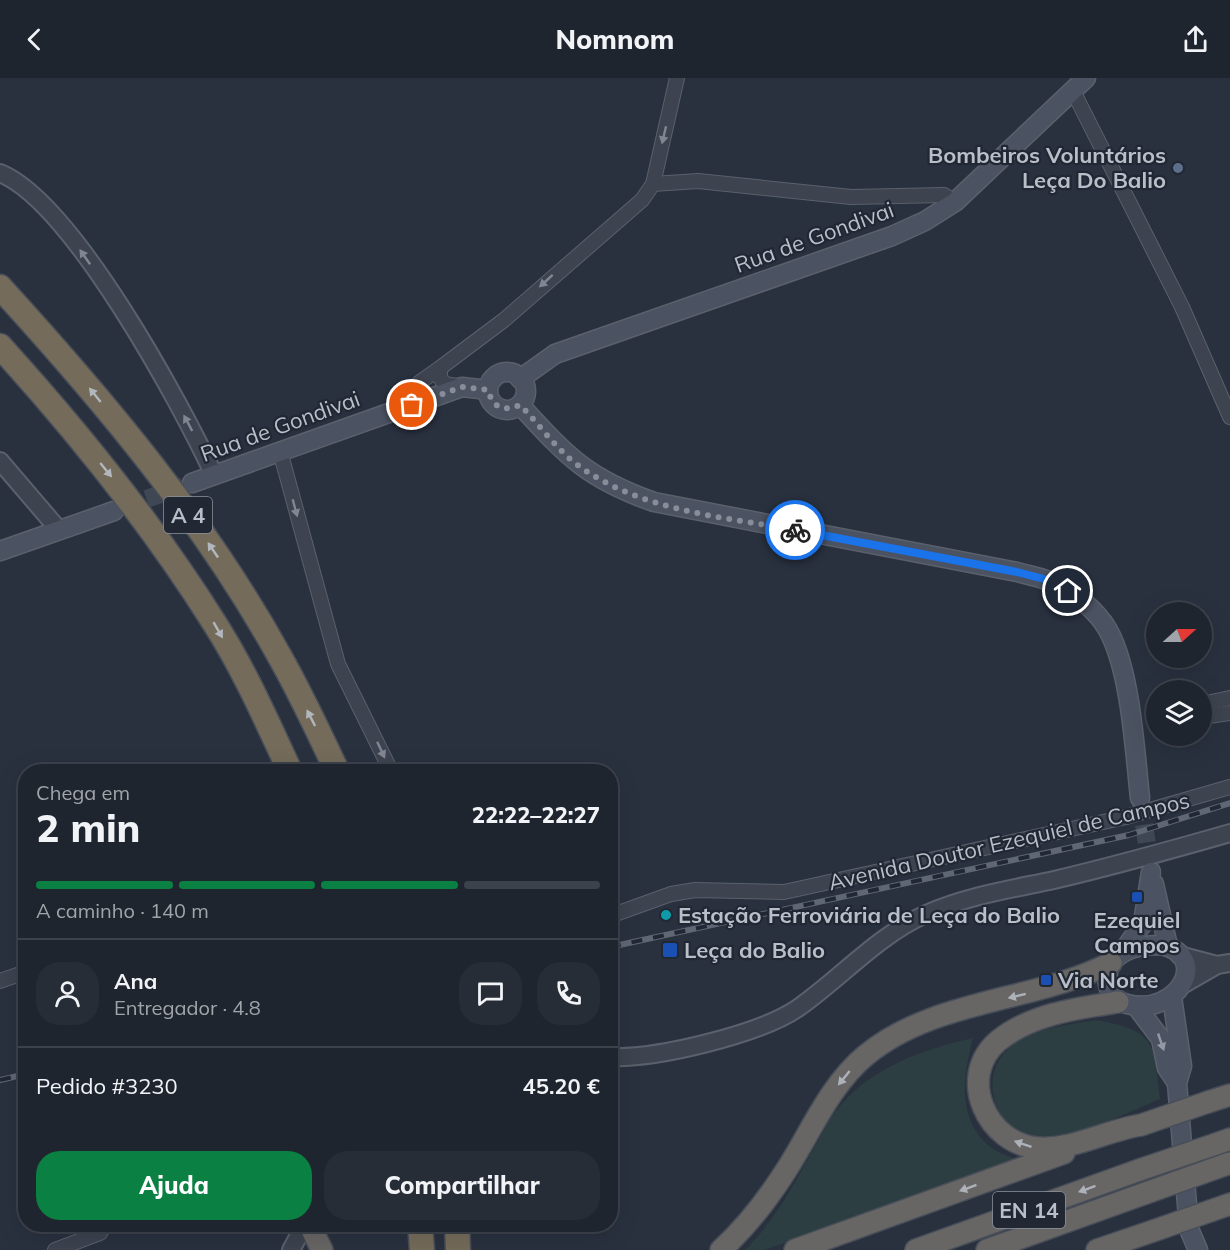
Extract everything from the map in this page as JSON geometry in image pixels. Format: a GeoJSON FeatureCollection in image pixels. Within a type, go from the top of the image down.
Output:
{"type":"FeatureCollection","features":[{"type":"Feature","properties":{"kind":"highway","name":"A 4"},"geometry":{"type":"LineString","coordinates":[[0,287],[79,374],[177,500],[246,600],[280,657],[334,764]]}},
{"type":"Feature","properties":{"kind":"highway","name":"A 4"},"geometry":{"type":"LineString","coordinates":[[0,346],[50,401],[124,492],[216,625],[247,681],[287,764]]}},
{"type":"Feature","properties":{"kind":"highway"},"geometry":{"type":"LineString","coordinates":[[721,1250],[735,1237],[783,1174],[837,1086],[850,1070],[880,1045],[906,1030],[934,1020],[1086,976],[1116,958]]}},
{"type":"Feature","properties":{"kind":"highway"},"geometry":{"type":"LineString","coordinates":[[1127,1004],[1041,1018],[1022,1025],[997,1042],[986,1056],[980,1067],[979,1095],[985,1113],[994,1125],[1007,1137],[1025,1146],[1053,1148],[1121,1128],[1141,1125]]}},
{"type":"Feature","properties":{"kind":"highway"},"geometry":{"type":"LineString","coordinates":[[795,1250],[1230,1095]]}},
{"type":"Feature","properties":{"kind":"highway","name":"EN 14"},"geometry":{"type":"LineString","coordinates":[[916,1250],[1221,1142]]}},
{"type":"Feature","properties":{"kind":"highway","name":"EN 14"},"geometry":{"type":"LineString","coordinates":[[987,1250],[1223,1166]]}},
{"type":"Feature","properties":{"kind":"highway"},"geometry":{"type":"LineString","coordinates":[[1097,1250],[1221,1207]]}},
{"type":"Feature","properties":{"kind":"highway"},"geometry":{"type":"LineString","coordinates":[[311,1232],[322,1250]]}},
{"type":"Feature","properties":{"kind":"highway"},"geometry":{"type":"LineString","coordinates":[[421,1232],[422,1250]]}},
{"type":"Feature","properties":{"kind":"highway"},"geometry":{"type":"LineString","coordinates":[[457,1232],[458,1250]]}},
{"type":"Feature","properties":{"kind":"main road","name":"Rua de Gondivai"},"geometry":{"type":"LineString","coordinates":[[520,379],[555,354],[892,236],[925,221],[955,202],[1080,84]]}},
{"type":"Feature","properties":{"kind":"main road"},"geometry":{"type":"LineString","coordinates":[[500,373],[514,373],[520,379],[526,392],[520,405],[505,409],[493,403],[488,390],[493,377],[500,373]]}},
{"type":"Feature","properties":{"kind":"main road","name":"Rua de Gondivai"},"geometry":{"type":"LineString","coordinates":[[192,483],[462,387],[488,390]]}},
{"type":"Feature","properties":{"kind":"main road"},"geometry":{"type":"LineString","coordinates":[[520,405],[568,457],[591,474],[616,489],[654,502],[1017,572],[1044,579],[1068,591],[1096,614],[1116,647],[1127,696],[1140,798]]}},
{"type":"Feature","properties":{"kind":"main road"},"geometry":{"type":"LineString","coordinates":[[0,551],[114,511]]}},
{"type":"Feature","properties":{"kind":"main road"},"geometry":{"type":"LineString","coordinates":[[1177,1083],[1167,1068],[1161,1039],[1127,1004],[1110,993],[1107,982],[1116,958],[1143,923],[1151,873],[1174,950],[1186,970],[1178,991],[1182,1066],[1177,1083],[1188,1244]]}},
{"type":"Feature","properties":{"kind":"main road"},"geometry":{"type":"LineString","coordinates":[[1116,958],[1145,946],[1174,950]]}},
{"type":"Feature","properties":{"kind":"main road"},"geometry":{"type":"LineString","coordinates":[[1127,1004],[1157,1004],[1178,991]]}},
{"type":"Feature","properties":{"kind":"street"},"geometry":{"type":"LineString","coordinates":[[400,409],[420,382],[504,320],[642,200],[653,184],[677,78]]}},
{"type":"Feature","properties":{"kind":"street"},"geometry":{"type":"LineString","coordinates":[[1080,84],[1230,417]]}},
{"type":"Feature","properties":{"kind":"street"},"geometry":{"type":"LineString","coordinates":[[0,173],[20,183],[43,202],[93,268],[162,377],[214,475]]}},
{"type":"Feature","properties":{"kind":"street"},"geometry":{"type":"LineString","coordinates":[[653,184],[698,181],[851,197],[944,195],[955,202]]}},
{"type":"Feature","properties":{"kind":"street"},"geometry":{"type":"LineString","coordinates":[[440,368],[442,382],[453,387],[462,387]]}},
{"type":"Feature","properties":{"kind":"street"},"geometry":{"type":"LineString","coordinates":[[280,451],[338,664],[388,764]]}},
{"type":"Feature","properties":{"kind":"street"},"geometry":{"type":"LineString","coordinates":[[0,461],[59,530]]}},
{"type":"Feature","properties":{"kind":"street"},"geometry":{"type":"LineString","coordinates":[[1212,702],[1230,698]]}},
{"type":"Feature","properties":{"kind":"street"},"geometry":{"type":"LineString","coordinates":[[1212,716],[1230,713]]}},
{"type":"Feature","properties":{"kind":"street","name":"Avenida Doutor Ezequiel de Campos"},"geometry":{"type":"LineString","coordinates":[[618,913],[671,894],[696,890],[784,892],[1080,828],[1176,805],[1230,787]]}},
{"type":"Feature","properties":{"kind":"street"},"geometry":{"type":"LineString","coordinates":[[618,1057],[644,1055],[677,1048],[742,1033],[778,1020],[799,1007],[887,936],[927,914],[956,903],[1132,861],[1230,833]]}},
{"type":"Feature","properties":{"kind":"street"},"geometry":{"type":"LineString","coordinates":[[1174,950],[1224,964]]}},
{"type":"Feature","properties":{"kind":"street"},"geometry":{"type":"LineString","coordinates":[[1178,991],[1224,964]]}},
{"type":"Feature","properties":{"kind":"street"},"geometry":{"type":"LineString","coordinates":[[0,981],[18,975]]}},
{"type":"Feature","properties":{"kind":"street"},"geometry":{"type":"LineString","coordinates":[[55,1250],[101,1232]]}},
{"type":"Feature","properties":{"kind":"street"},"geometry":{"type":"LineString","coordinates":[[291,1250],[301,1232]]}},
{"type":"Feature","properties":{"kind":"street"},"geometry":{"type":"LineString","coordinates":[[302,1250],[305,1232]]}},
{"type":"Feature","properties":{"kind":"shaded area"},"geometry":{"type":"Polygon","coordinates":[[[1096,1020],[1131,1029],[1148,1042],[1156,1064],[1160,1099],[1076,1132],[1047,1137],[1030,1136],[1016,1130],[1004,1119],[993,1091],[993,1075],[999,1060],[1010,1047],[1029,1035],[1051,1028],[1096,1020]]]}},
{"type":"Feature","properties":{"kind":"shaded area"},"geometry":{"type":"Polygon","coordinates":[[[973,1038],[965,1080],[970,1121],[990,1147],[1020,1162],[764,1250],[745,1250],[775,1214],[832,1116],[849,1097],[880,1072],[897,1063],[934,1048],[973,1038]]]}},
{"type":"Feature","properties":{"kind":"tunnel"},"geometry":{"type":"LineString","coordinates":[[121,508],[183,486]]}},
{"type":"Feature","properties":{"kind":"tunnel"},"geometry":{"type":"LineString","coordinates":[[1140,798],[1151,871]]}},
{"type":"Feature","properties":{"kind":"railway"},"geometry":{"type":"LineString","coordinates":[[618,945],[1129,835],[1230,803]]}},
{"type":"Feature","properties":{"kind":"railway"},"geometry":{"type":"LineString","coordinates":[[0,1080],[18,1076]]}},
{"type":"Feature","properties":{"kind":"way so far"},"geometry":{"type":"LineString","coordinates":[[412,405],[462,387],[488,390],[493,403],[498,407],[505,409],[520,405],[568,457],[616,489],[654,502],[695,512],[795,530]]}},
{"type":"Feature","properties":{"kind":"place","name":"Bombeiros Voluntários Leça Do Balio"},"geometry":{"type":"Point","coordinates":[1178,168]}},
{"type":"Feature","properties":{"kind":"place","name":"Ezequiel Campos"},"geometry":{"type":"Point","coordinates":[1137,897]}},
{"type":"Feature","properties":{"kind":"place","name":"Estação Ferroviária de Leça do Balio"},"geometry":{"type":"Point","coordinates":[666,915]}},
{"type":"Feature","properties":{"kind":"place","name":"Leça do Balio"},"geometry":{"type":"Point","coordinates":[670,950]}},
{"type":"Feature","properties":{"kind":"place","name":"Via Norte"},"geometry":{"type":"Point","coordinates":[1046,980]}},
{"type":"Feature","properties":{"kind":"route"},"geometry":{"type":"LineString","coordinates":[[795,530],[1017,572],[1058,584],[1068,591]]}}]}
